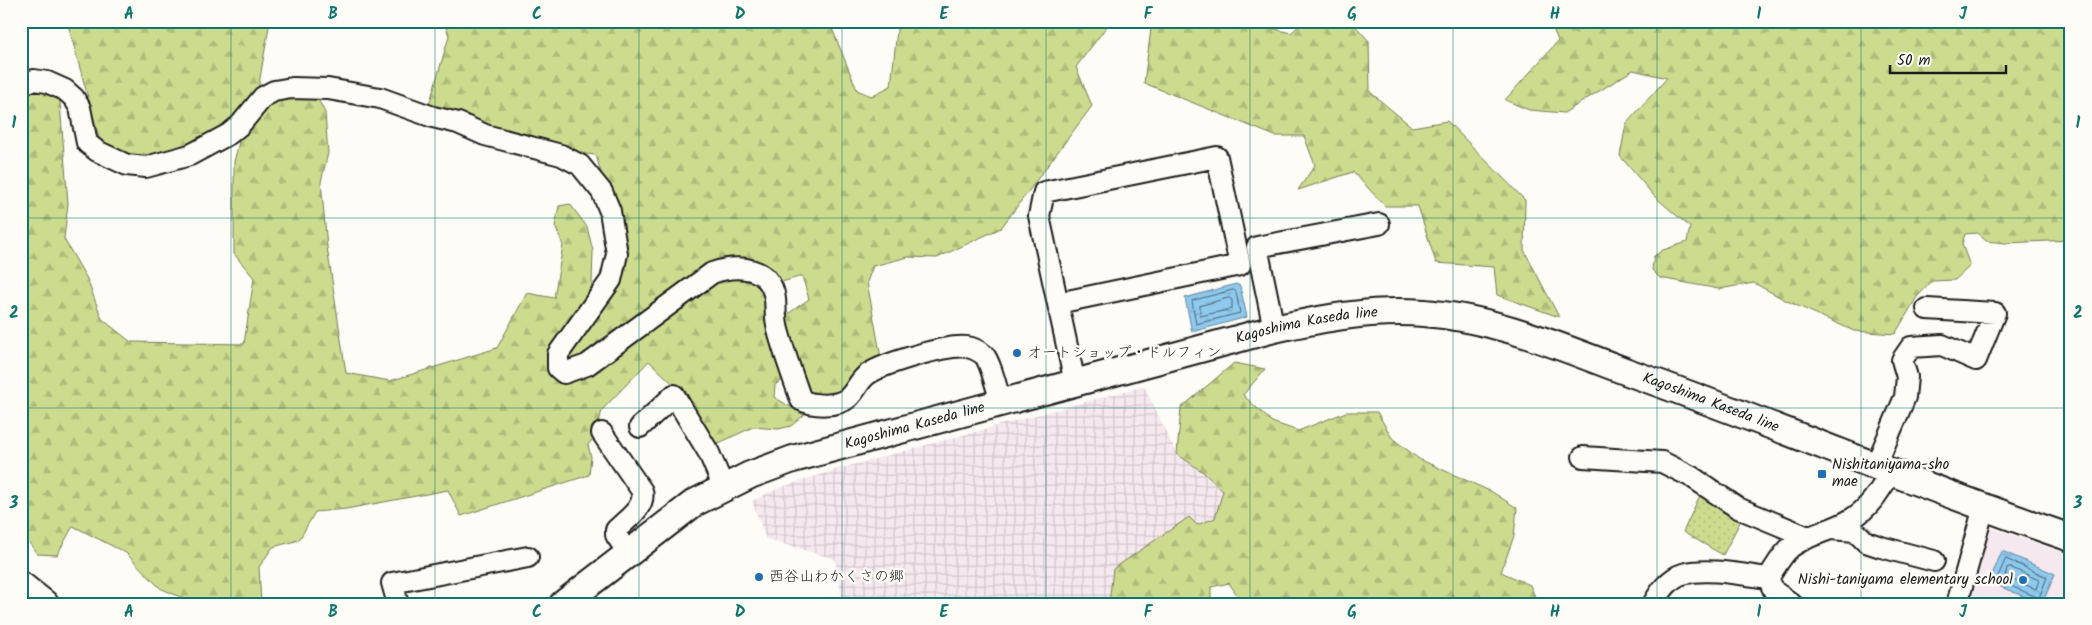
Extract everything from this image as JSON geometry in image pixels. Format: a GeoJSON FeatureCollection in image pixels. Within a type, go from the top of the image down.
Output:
{"type":"FeatureCollection","features":[{"type":"Feature","properties":{"kind":"main road","name":"Kagoshima Kaseda line"},"geometry":{"type":"LineString","coordinates":[[563,604],[694,503],[750,475],[793,459],[1274,329],[1346,314],[1386,311],[1467,318],[1508,329],[1688,393],[1984,507],[2071,538]]}},
{"type":"Feature","properties":{"kind":"main road"},"geometry":{"type":"LineString","coordinates":[[21,585],[45,604]]}},
{"type":"Feature","properties":{"kind":"street"},"geometry":{"type":"LineString","coordinates":[[21,84],[34,80],[47,82],[65,90],[74,98],[80,108],[87,143],[97,151],[126,165],[146,167],[190,155],[229,134],[240,125],[263,97],[274,91],[292,88],[328,89],[380,98],[433,117],[458,123],[486,135],[561,155],[580,165],[602,192],[610,211],[617,254],[611,280],[558,354],[558,368],[564,373],[587,365],[712,273],[725,268],[742,267],[753,269],[762,274],[772,286],[778,332],[800,400],[815,405],[842,402],[849,397],[868,374],[924,353],[952,347],[967,347],[977,350],[986,357],[1001,402]]}},
{"type":"Feature","properties":{"kind":"street"},"geometry":{"type":"LineString","coordinates":[[1058,303],[1240,265],[1218,157],[1044,192],[1039,216],[1075,383]]}},
{"type":"Feature","properties":{"kind":"street"},"geometry":{"type":"LineString","coordinates":[[1274,329],[1257,248],[1379,224]]}},
{"type":"Feature","properties":{"kind":"street"},"geometry":{"type":"LineString","coordinates":[[1768,578],[1789,548],[1808,537],[1831,529],[1853,518],[1872,503],[1905,397],[1907,377],[1902,360],[1911,347],[1942,345],[1976,360],[1995,313],[1926,310]]}},
{"type":"Feature","properties":{"kind":"street"},"geometry":{"type":"LineString","coordinates":[[640,427],[674,395],[709,453],[724,488]]}},
{"type":"Feature","properties":{"kind":"street"},"geometry":{"type":"LineString","coordinates":[[602,433],[642,491],[644,498],[642,504],[616,530],[616,535],[628,553]]}},
{"type":"Feature","properties":{"kind":"street"},"geometry":{"type":"LineString","coordinates":[[1583,457],[1662,462],[1692,477],[1738,508],[1808,537]]}},
{"type":"Feature","properties":{"kind":"street"},"geometry":{"type":"LineString","coordinates":[[1957,604],[1984,507]]}},
{"type":"Feature","properties":{"kind":"street"},"geometry":{"type":"LineString","coordinates":[[1831,529],[1855,531],[1866,542],[1934,561]]}},
{"type":"Feature","properties":{"kind":"street"},"geometry":{"type":"LineString","coordinates":[[398,604],[392,584],[528,556]]}},
{"type":"Feature","properties":{"kind":"street"},"geometry":{"type":"LineString","coordinates":[[1654,604],[1665,586],[1682,574],[1719,572],[1768,578]]}},
{"type":"Feature","properties":{"kind":"street"},"geometry":{"type":"LineString","coordinates":[[1768,578],[1774,591],[1792,604]]}},
{"type":"Feature","properties":{"kind":"shaded area"},"geometry":{"type":"Polygon","coordinates":[[[1144,386],[1177,454],[1203,472],[1223,491],[1215,518],[1197,525],[1189,517],[1113,569],[1109,604],[843,604],[835,559],[766,539],[752,501],[779,488],[838,469],[1144,386]]]}},
{"type":"Feature","properties":{"kind":"shaded area","name":"Nishi-taniyama elementary school"},"geometry":{"type":"Polygon","coordinates":[[[1989,527],[2071,555],[2071,604],[1968,604],[1989,527]]]}},
{"type":"Feature","properties":{"kind":"green space"},"geometry":{"type":"Polygon","coordinates":[[[67,21],[270,21],[257,95],[242,120],[152,163],[103,152],[67,21]]]}},
{"type":"Feature","properties":{"kind":"green space"},"geometry":{"type":"Polygon","coordinates":[[[444,21],[829,21],[857,90],[871,96],[891,86],[898,21],[1111,21],[1076,67],[1092,106],[1001,228],[937,258],[908,257],[873,266],[867,282],[882,363],[839,399],[803,395],[782,318],[809,299],[802,276],[775,284],[735,263],[584,362],[561,363],[614,281],[606,191],[596,155],[564,152],[427,112],[449,36],[444,21]]]}},
{"type":"Feature","properties":{"kind":"green space"},"geometry":{"type":"Polygon","coordinates":[[[1152,21],[1242,21],[1291,33],[1304,21],[1351,21],[1369,41],[1370,92],[1412,127],[1447,121],[1525,200],[1524,250],[1559,317],[1497,295],[1494,267],[1436,263],[1418,206],[1385,206],[1353,172],[1298,190],[1315,165],[1304,136],[1275,136],[1144,83],[1152,21]]]}},
{"type":"Feature","properties":{"kind":"green space"},"geometry":{"type":"Polygon","coordinates":[[[1550,21],[2071,21],[2071,240],[2005,243],[1986,241],[1977,233],[1965,234],[1962,244],[1970,266],[1955,280],[1932,281],[1917,297],[1895,334],[1854,331],[1787,301],[1754,283],[1719,289],[1660,278],[1652,270],[1654,256],[1663,250],[1687,242],[1690,227],[1654,196],[1620,156],[1626,124],[1667,78],[1633,70],[1564,113],[1529,110],[1505,100],[1558,41],[1550,21]]]}},
{"type":"Feature","properties":{"kind":"green space"},"geometry":{"type":"Polygon","coordinates":[[[21,87],[59,91],[68,203],[64,239],[87,279],[102,319],[131,342],[244,344],[254,278],[234,254],[234,162],[243,126],[272,95],[315,93],[325,113],[328,153],[321,182],[327,247],[346,373],[390,381],[497,348],[527,293],[554,298],[563,245],[555,226],[559,206],[570,204],[587,227],[593,251],[592,284],[586,307],[559,345],[567,379],[718,275],[761,278],[782,371],[781,381],[775,385],[774,397],[804,415],[791,426],[778,429],[753,427],[719,443],[711,442],[672,383],[649,361],[602,410],[596,435],[588,445],[591,457],[589,475],[461,516],[448,490],[346,509],[315,512],[299,540],[273,547],[259,567],[261,604],[196,604],[160,588],[126,553],[73,526],[57,555],[37,554],[21,531],[21,87]]]}},
{"type":"Feature","properties":{"kind":"green space"},"geometry":{"type":"Polygon","coordinates":[[[1234,363],[1265,369],[1243,395],[1272,422],[1298,431],[1346,412],[1377,412],[1392,438],[1419,459],[1492,492],[1517,508],[1514,536],[1501,572],[1530,585],[1538,604],[1243,604],[1229,583],[1211,587],[1211,604],[1109,604],[1113,569],[1189,517],[1197,525],[1215,518],[1223,491],[1203,472],[1177,454],[1181,408],[1234,363]]]}},
{"type":"Feature","properties":{"kind":"green space"},"geometry":{"type":"Polygon","coordinates":[[[1701,493],[1743,516],[1723,555],[1683,532],[1701,493]]]}},
{"type":"Feature","properties":{"kind":"water"},"geometry":{"type":"Polygon","coordinates":[[[1236,284],[1240,286],[1247,317],[1192,332],[1185,298],[1236,284]]]}},
{"type":"Feature","properties":{"kind":"water"},"geometry":{"type":"Polygon","coordinates":[[[2002,551],[2055,574],[2042,604],[1989,582],[2002,551]]]}},
{"type":"Feature","properties":{"kind":"place","name":"オートショップ・ドルフィン"},"geometry":{"type":"Point","coordinates":[1017,353]}},
{"type":"Feature","properties":{"kind":"place","name":"Nishitaniyama-sho mae"},"geometry":{"type":"Point","coordinates":[1822,474]}},
{"type":"Feature","properties":{"kind":"place","name":"西谷山わかくさの郷"},"geometry":{"type":"Point","coordinates":[759,577]}},
{"type":"Feature","properties":{"kind":"place","name":"Nishi-taniyama elementary school"},"geometry":{"type":"Point","coordinates":[2023,580]}}]}
